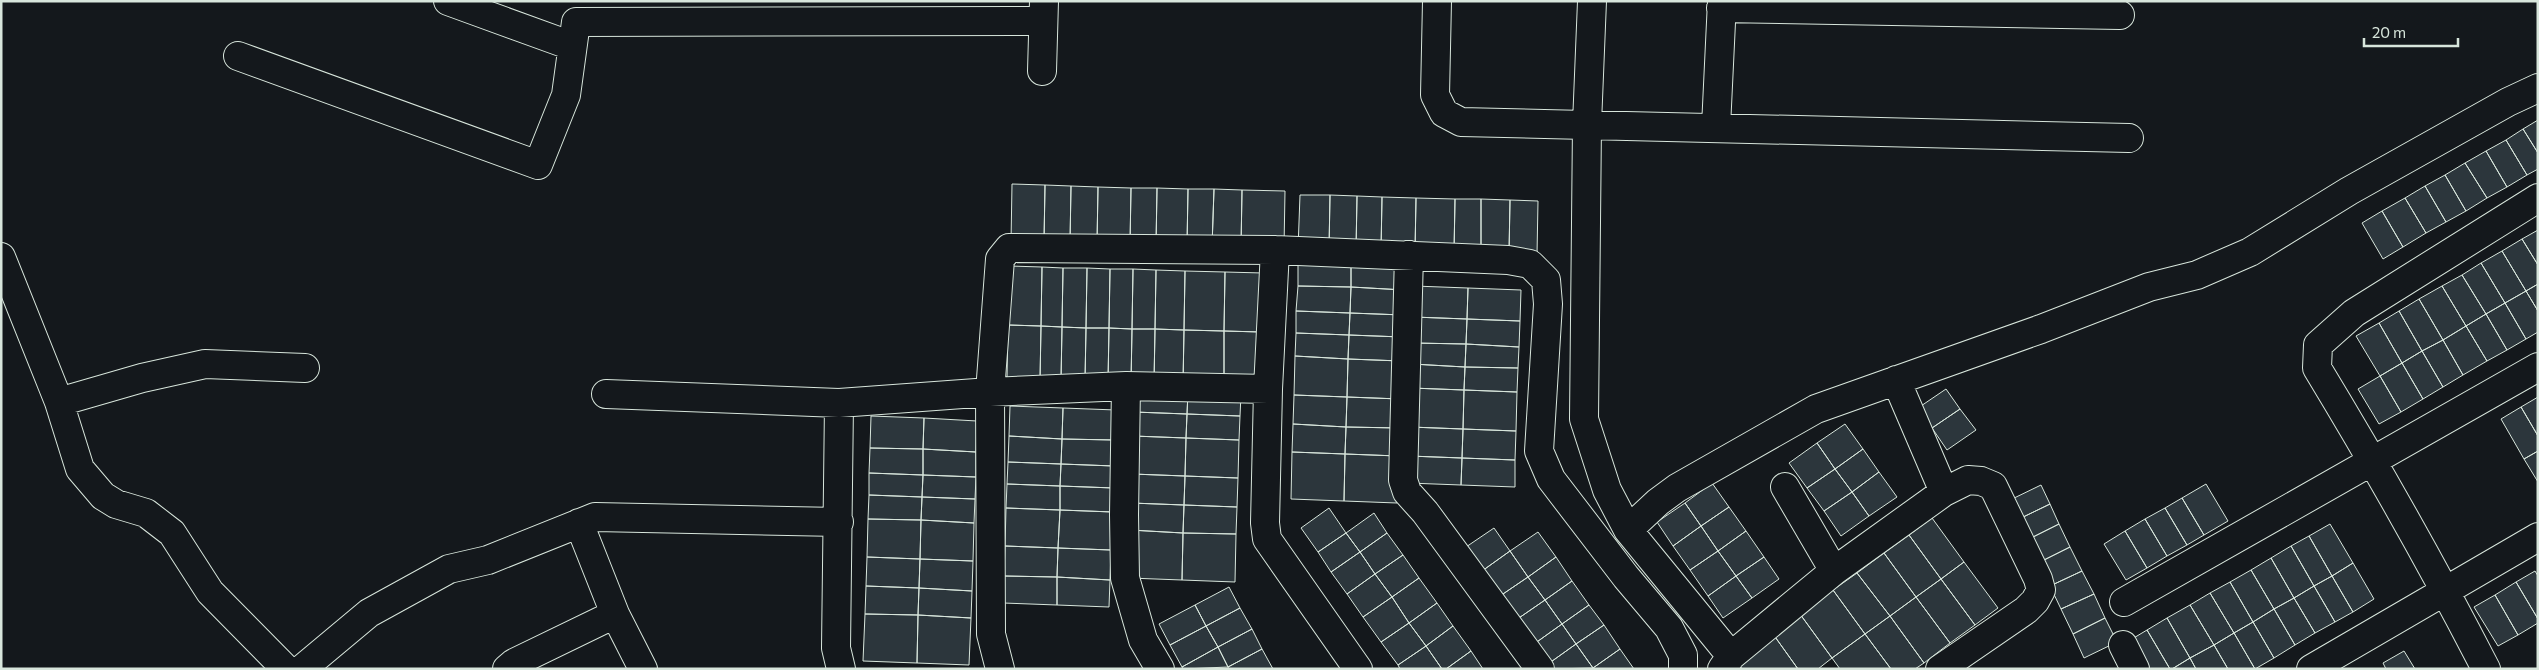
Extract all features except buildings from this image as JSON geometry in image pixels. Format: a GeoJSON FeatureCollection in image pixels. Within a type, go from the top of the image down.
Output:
{"type":"FeatureCollection","features":[{"type":"Feature","properties":{"kind":"street"},"geometry":{"type":"LineString","coordinates":[[448,1],[572,46]]}},
{"type":"Feature","properties":{"kind":"street"},"geometry":{"type":"LineString","coordinates":[[1437,1],[1434,95],[1444,113],[1461,122],[2129,138]]}},
{"type":"Feature","properties":{"kind":"street"},"geometry":{"type":"LineString","coordinates":[[1592,1],[1588,124],[1584,420],[1607,490],[1628,530],[1727,662],[1834,571],[1944,492],[1968,480],[1981,481],[1993,486],[2038,579],[2041,590],[2026,610],[1940,669]]}},
{"type":"Feature","properties":{"kind":"street"},"geometry":{"type":"LineString","coordinates":[[1716,127],[1721,5],[2120,16]]}},
{"type":"Feature","properties":{"kind":"street"},"geometry":{"type":"LineString","coordinates":[[238,56],[538,165],[566,95],[576,22],[921,10],[1043,11],[1042,71]]}},
{"type":"Feature","properties":{"kind":"street"},"geometry":{"type":"LineString","coordinates":[[1628,530],[1658,502],[1677,488],[1816,409],[2149,287],[2197,275],[2250,252],[2366,182],[2538,88]]}},
{"type":"Feature","properties":{"kind":"street"},"geometry":{"type":"LineString","coordinates":[[2486,669],[2446,591],[2374,462],[2317,368],[2318,345],[2370,301],[2538,198]]}},
{"type":"Feature","properties":{"kind":"street"},"geometry":{"type":"LineString","coordinates":[[1000,669],[991,634],[990,392],[1000,259],[1009,248],[1275,250],[1508,260],[1530,264],[1546,280],[1548,304],[1539,451],[1551,479],[1626,577],[1669,628],[1683,655],[1683,669]]}},
{"type":"Feature","properties":{"kind":"street"},"geometry":{"type":"LineString","coordinates":[[1275,250],[1268,390],[1265,523],[1267,539],[1358,669]]}},
{"type":"Feature","properties":{"kind":"street"},"geometry":{"type":"LineString","coordinates":[[1409,256],[1403,480],[1407,492],[1425,512],[1540,669]]}},
{"type":"Feature","properties":{"kind":"street"},"geometry":{"type":"LineString","coordinates":[[1,257],[59,402],[80,469],[93,487],[116,504],[146,513],[172,533],[210,592],[286,669]]}},
{"type":"Feature","properties":{"kind":"street"},"geometry":{"type":"LineString","coordinates":[[59,402],[142,378],[205,364],[305,368]]}},
{"type":"Feature","properties":{"kind":"street"},"geometry":{"type":"LineString","coordinates":[[2124,602],[2374,462],[2538,367]]}},
{"type":"Feature","properties":{"kind":"street"},"geometry":{"type":"LineString","coordinates":[[1896,380],[1944,492]]}},
{"type":"Feature","properties":{"kind":"street"},"geometry":{"type":"LineString","coordinates":[[606,394],[839,404],[990,392],[1126,386],[1268,390]]}},
{"type":"Feature","properties":{"kind":"street"},"geometry":{"type":"LineString","coordinates":[[1126,386],[1125,578],[1143,640],[1160,669]]}},
{"type":"Feature","properties":{"kind":"street"},"geometry":{"type":"LineString","coordinates":[[839,404],[836,648],[841,669]]}},
{"type":"Feature","properties":{"kind":"street"},"geometry":{"type":"LineString","coordinates":[[1785,487],[1834,571]]}},
{"type":"Feature","properties":{"kind":"street"},"geometry":{"type":"LineString","coordinates":[[302,669],[369,613],[449,569],[488,560],[595,517],[839,522]]}},
{"type":"Feature","properties":{"kind":"street"},"geometry":{"type":"LineString","coordinates":[[579,524],[615,614],[643,669]]}},
{"type":"Feature","properties":{"kind":"street"},"geometry":{"type":"LineString","coordinates":[[2312,669],[2538,537]]}},
{"type":"Feature","properties":{"kind":"street"},"geometry":{"type":"LineString","coordinates":[[507,669],[514,663],[615,614]]}},
{"type":"Feature","properties":{"kind":"street"},"geometry":{"type":"LineString","coordinates":[[2123,645],[2134,669]]}}]}
